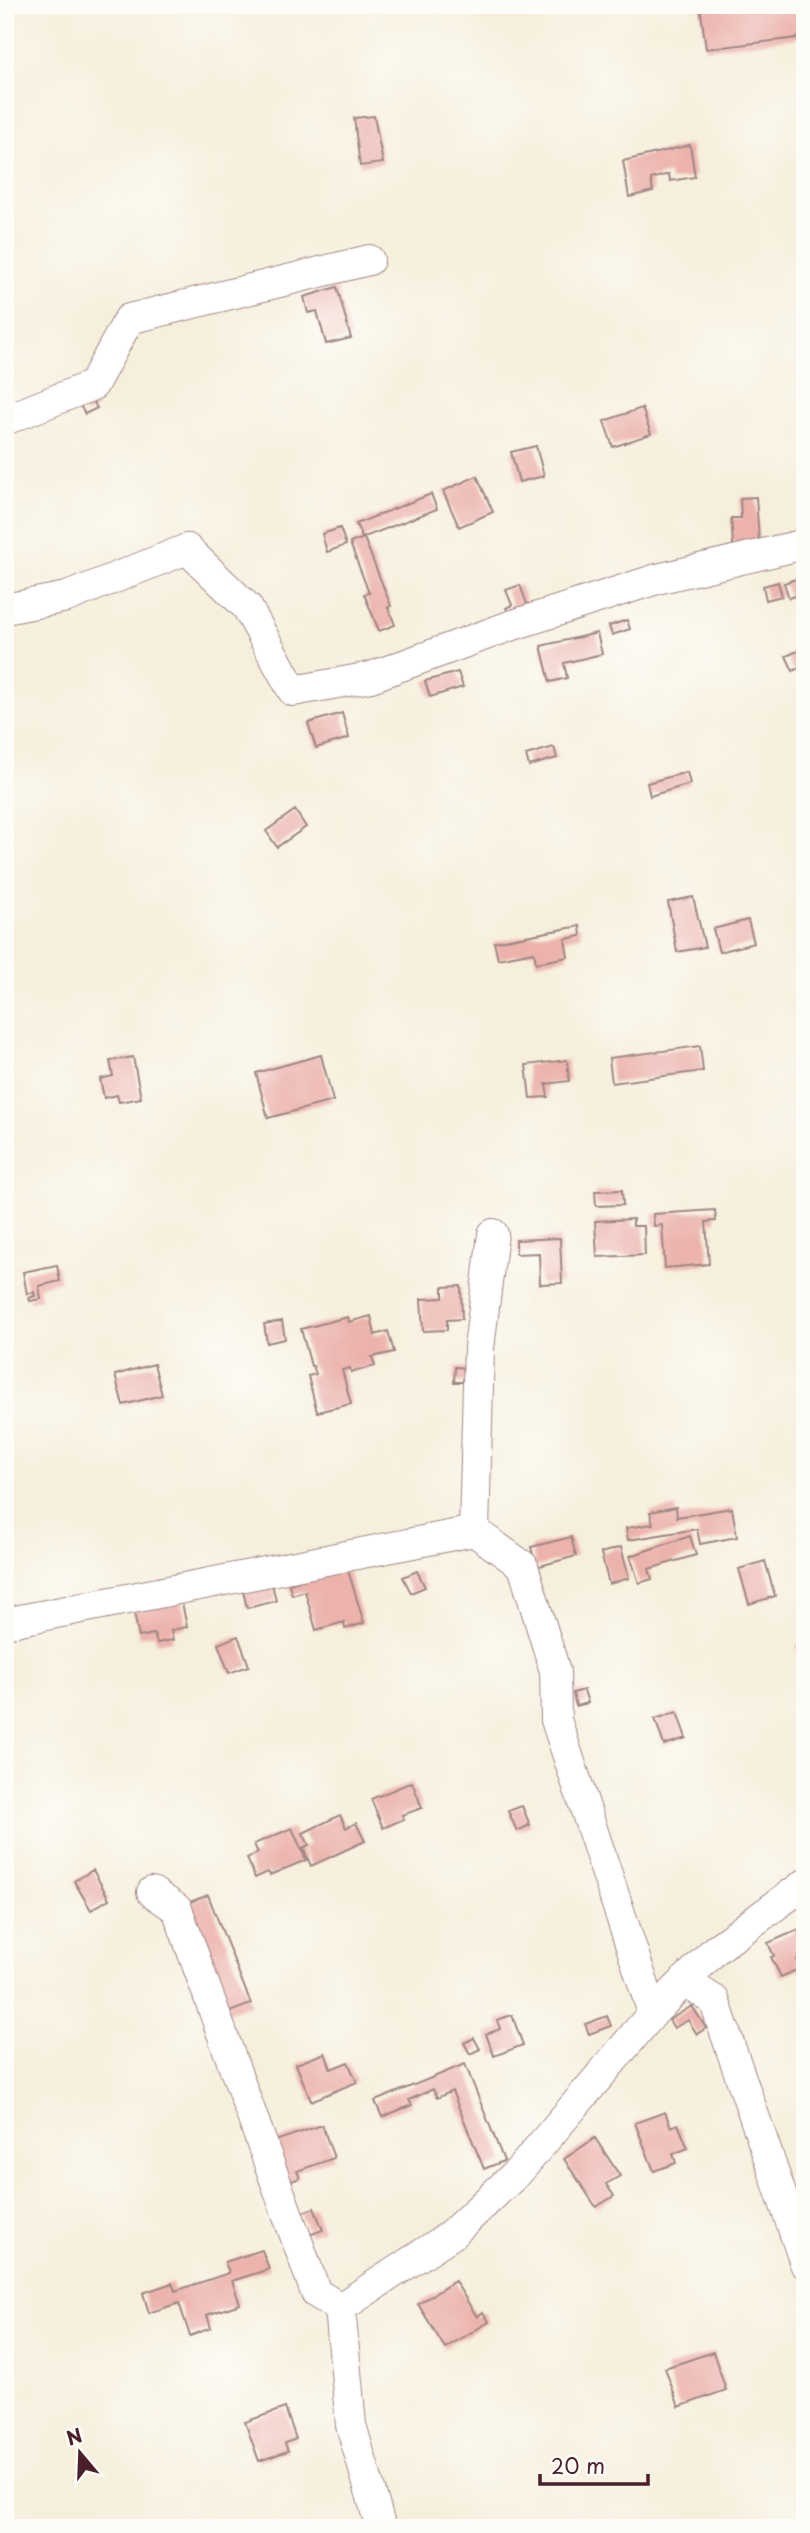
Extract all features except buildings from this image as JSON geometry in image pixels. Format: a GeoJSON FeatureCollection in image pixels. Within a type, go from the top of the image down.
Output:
{"type":"FeatureCollection","features":[{"type":"Feature","properties":{"kind":"street"},"geometry":{"type":"LineString","coordinates":[[5,420],[93,385],[129,319],[369,260]]}},
{"type":"Feature","properties":{"kind":"street"},"geometry":{"type":"LineString","coordinates":[[5,609],[67,597],[187,549],[247,607],[293,691],[371,677],[507,627],[657,579],[805,544]]}},
{"type":"Feature","properties":{"kind":"street"},"geometry":{"type":"LineString","coordinates":[[474,1531],[479,1348],[493,1234]]}},
{"type":"Feature","properties":{"kind":"street"},"geometry":{"type":"LineString","coordinates":[[5,1623],[474,1531],[523,1566],[555,1671],[556,1720],[653,2013]]}},
{"type":"Feature","properties":{"kind":"street"},"geometry":{"type":"LineString","coordinates":[[340,2308],[451,2235],[471,2217],[519,2171],[653,2013],[715,1950],[805,1884]]}},
{"type":"Feature","properties":{"kind":"street"},"geometry":{"type":"LineString","coordinates":[[152,1892],[177,1909],[316,2293],[340,2308]]}},
{"type":"Feature","properties":{"kind":"street"},"geometry":{"type":"LineString","coordinates":[[684,1981],[714,2000],[805,2263]]}},
{"type":"Feature","properties":{"kind":"street"},"geometry":{"type":"LineString","coordinates":[[340,2308],[351,2425],[381,2528]]}}]}
